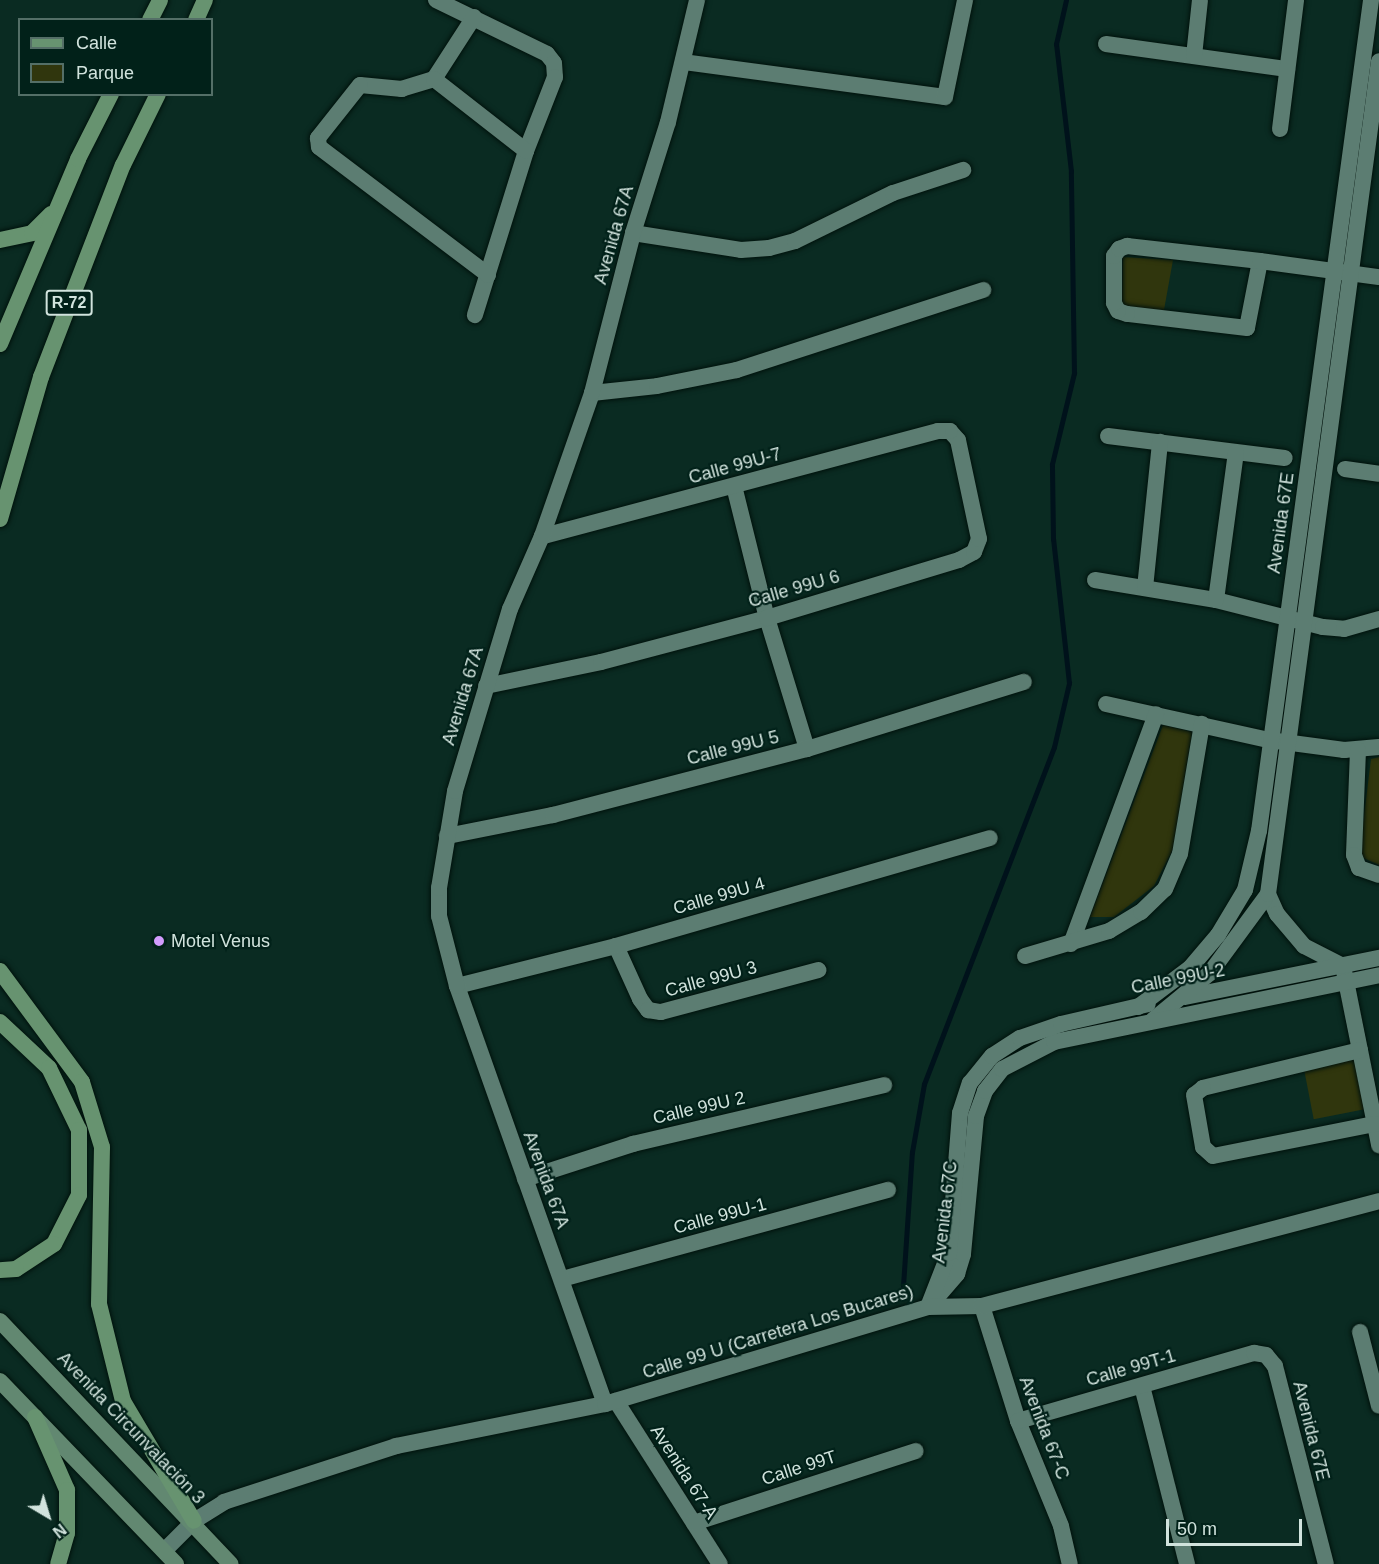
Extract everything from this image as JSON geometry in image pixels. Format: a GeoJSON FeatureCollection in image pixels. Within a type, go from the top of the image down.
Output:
{"type":"FeatureCollection","features":[{"type":"Feature","properties":{"kind":"main road"},"geometry":{"type":"LineString","coordinates":[[151,18],[160,0]]}},
{"type":"Feature","properties":{"kind":"main road"},"geometry":{"type":"LineString","coordinates":[[197,18],[206,0]]}},
{"type":"Feature","properties":{"kind":"main road","name":"R-72"},"geometry":{"type":"LineString","coordinates":[[0,345],[58,207],[110,96]]}},
{"type":"Feature","properties":{"kind":"main road","name":"R-72"},"geometry":{"type":"LineString","coordinates":[[0,519],[41,377],[123,165],[157,96]]}},
{"type":"Feature","properties":{"kind":"main road"},"geometry":{"type":"LineString","coordinates":[[0,240],[32,233],[58,207]]}},
{"type":"Feature","properties":{"kind":"main road"},"geometry":{"type":"LineString","coordinates":[[0,971],[82,1083],[102,1147],[99,1305],[123,1401],[194,1521]]}},
{"type":"Feature","properties":{"kind":"main road"},"geometry":{"type":"LineString","coordinates":[[0,1022],[49,1068],[80,1130],[79,1195],[54,1244],[16,1269],[0,1270]]}},
{"type":"Feature","properties":{"kind":"main road","name":"Avenida Circunvalación 3"},"geometry":{"type":"LineString","coordinates":[[0,1321],[194,1521],[231,1564]]}},
{"type":"Feature","properties":{"kind":"main road"},"geometry":{"type":"LineString","coordinates":[[0,1381],[176,1564]]}},
{"type":"Feature","properties":{"kind":"main road"},"geometry":{"type":"LineString","coordinates":[[35,1417],[67,1490],[67,1533],[58,1564]]}},
{"type":"Feature","properties":{"kind":"street"},"geometry":{"type":"LineString","coordinates":[[436,0],[547,54],[554,63],[555,77],[526,151],[475,315]]}},
{"type":"Feature","properties":{"kind":"street","name":"Avenida 67A"},"geometry":{"type":"LineString","coordinates":[[610,1402],[525,1179],[457,986],[439,916],[454,791],[510,609],[542,536],[592,393],[633,233],[669,122],[697,0]]}},
{"type":"Feature","properties":{"kind":"street"},"geometry":{"type":"LineString","coordinates":[[683,62],[945,97],[965,0]]}},
{"type":"Feature","properties":{"kind":"street"},"geometry":{"type":"LineString","coordinates":[[1194,56],[1200,0]]}},
{"type":"Feature","properties":{"kind":"street"},"geometry":{"type":"LineString","coordinates":[[1280,129],[1296,0]]}},
{"type":"Feature","properties":{"kind":"street","name":"Avenida 67E"},"geometry":{"type":"LineString","coordinates":[[1153,1020],[1185,997],[1233,946],[1268,894],[1304,621],[1343,273],[1358,83],[1371,0]]}},
{"type":"Feature","properties":{"kind":"street"},"geometry":{"type":"LineString","coordinates":[[474,17],[434,79],[402,89],[360,86],[318,138],[319,147],[488,275]]}},
{"type":"Feature","properties":{"kind":"street"},"geometry":{"type":"LineString","coordinates":[[1106,44],[1287,69]]}},
{"type":"Feature","properties":{"kind":"street","name":"Avenida 67E"},"geometry":{"type":"LineString","coordinates":[[1137,1007],[1190,968],[1218,935],[1245,890],[1259,831],[1269,740],[1288,615],[1343,273],[1377,86],[1379,61]]}},
{"type":"Feature","properties":{"kind":"street"},"geometry":{"type":"LineString","coordinates":[[434,79],[526,151]]}},
{"type":"Feature","properties":{"kind":"street"},"geometry":{"type":"LineString","coordinates":[[1358,83],[1377,86]]}},
{"type":"Feature","properties":{"kind":"street"},"geometry":{"type":"LineString","coordinates":[[633,233],[741,250],[769,248],[795,241],[893,193],[963,170]]}},
{"type":"Feature","properties":{"kind":"street"},"geometry":{"type":"LineString","coordinates":[[1260,261],[1247,328],[1127,314],[1118,311],[1114,303],[1114,256],[1119,249],[1260,261],[1379,277]]}},
{"type":"Feature","properties":{"kind":"street"},"geometry":{"type":"LineString","coordinates":[[592,393],[657,386],[737,370],[983,290]]}},
{"type":"Feature","properties":{"kind":"street","name":"Calle 99U-7"},"geometry":{"type":"LineString","coordinates":[[542,536],[938,431]]}},
{"type":"Feature","properties":{"kind":"street","name":"Calle 99U 6"},"geometry":{"type":"LineString","coordinates":[[486,686],[601,662],[768,618],[974,552],[979,539],[976,515],[958,440],[950,431],[938,431]]}},
{"type":"Feature","properties":{"kind":"street"},"geometry":{"type":"LineString","coordinates":[[1108,436],[1285,458]]}},
{"type":"Feature","properties":{"kind":"street"},"geometry":{"type":"LineString","coordinates":[[1144,588],[1160,442]]}},
{"type":"Feature","properties":{"kind":"street"},"geometry":{"type":"LineString","coordinates":[[1216,600],[1236,452]]}},
{"type":"Feature","properties":{"kind":"street"},"geometry":{"type":"LineString","coordinates":[[1345,469],[1379,474]]}},
{"type":"Feature","properties":{"kind":"street"},"geometry":{"type":"LineString","coordinates":[[734,486],[768,618],[807,749]]}},
{"type":"Feature","properties":{"kind":"street"},"geometry":{"type":"LineString","coordinates":[[1095,580],[1216,600],[1344,629],[1379,619]]}},
{"type":"Feature","properties":{"kind":"street","name":"Calle 99U 5"},"geometry":{"type":"LineString","coordinates":[[447,836],[553,815],[807,749],[1024,682]]}},
{"type":"Feature","properties":{"kind":"street"},"geometry":{"type":"LineString","coordinates":[[1106,704],[1269,740],[1358,750],[1379,747]]}},
{"type":"Feature","properties":{"kind":"street"},"geometry":{"type":"LineString","coordinates":[[1071,944],[1156,714]]}},
{"type":"Feature","properties":{"kind":"street"},"geometry":{"type":"LineString","coordinates":[[1025,956],[1109,931],[1141,912],[1165,889],[1180,854],[1202,724]]}},
{"type":"Feature","properties":{"kind":"street"},"geometry":{"type":"LineString","coordinates":[[1358,750],[1354,855],[1359,868],[1379,875]]}},
{"type":"Feature","properties":{"kind":"street","name":"Calle 99U 4"},"geometry":{"type":"LineString","coordinates":[[457,986],[616,946],[990,838]]}},
{"type":"Feature","properties":{"kind":"street"},"geometry":{"type":"LineString","coordinates":[[1268,894],[1289,932],[1345,974],[1379,1145]]}},
{"type":"Feature","properties":{"kind":"street","name":"Calle 99U 3"},"geometry":{"type":"LineString","coordinates":[[616,946],[640,999],[648,1010],[661,1012],[819,970]]}},
{"type":"Feature","properties":{"kind":"street","name":"Calle 99U-2"},"geometry":{"type":"LineString","coordinates":[[997,1063],[1054,1042],[1345,974],[1379,958]]}},
{"type":"Feature","properties":{"kind":"street","name":"Calle 99U-2"},"geometry":{"type":"LineString","coordinates":[[997,1063],[1020,1038],[1061,1023],[1185,997],[1345,974],[1379,975]]}},
{"type":"Feature","properties":{"kind":"street"},"geometry":{"type":"LineString","coordinates":[[1360,1050],[1203,1088],[1194,1095],[1203,1147],[1213,1156],[1375,1124]]}},
{"type":"Feature","properties":{"kind":"street","name":"Avenida 67C"},"geometry":{"type":"LineString","coordinates":[[928,1307],[957,1274],[963,1254],[976,1116],[997,1063]]}},
{"type":"Feature","properties":{"kind":"street","name":"Calle 99U 2"},"geometry":{"type":"LineString","coordinates":[[525,1179],[633,1144],[884,1084]]}},
{"type":"Feature","properties":{"kind":"street","name":"Calle 99U-1"},"geometry":{"type":"LineString","coordinates":[[562,1279],[888,1190]]}},
{"type":"Feature","properties":{"kind":"street","name":"Calle 99 U (Carretera Los Bucares)"},"geometry":{"type":"LineString","coordinates":[[165,1550],[194,1521],[224,1502],[396,1446],[610,1402],[928,1307],[982,1306],[1379,1201]]}},
{"type":"Feature","properties":{"kind":"street","name":"Avenida 67-C"},"geometry":{"type":"LineString","coordinates":[[982,1306],[1018,1421],[1061,1526],[1070,1564]]}},
{"type":"Feature","properties":{"kind":"street"},"geometry":{"type":"LineString","coordinates":[[1360,1332],[1379,1406]]}},
{"type":"Feature","properties":{"kind":"street","name":"Avenida 67E"},"geometry":{"type":"LineString","coordinates":[[1254,1353],[1266,1356],[1275,1366],[1326,1564]]}},
{"type":"Feature","properties":{"kind":"street","name":"Calle 99T-1"},"geometry":{"type":"LineString","coordinates":[[1018,1421],[1254,1353]]}},
{"type":"Feature","properties":{"kind":"street"},"geometry":{"type":"LineString","coordinates":[[1142,1386],[1187,1564]]}},
{"type":"Feature","properties":{"kind":"street","name":"Avenida 67-A"},"geometry":{"type":"LineString","coordinates":[[610,1402],[720,1564]]}},
{"type":"Feature","properties":{"kind":"street","name":"Calle 99T"},"geometry":{"type":"LineString","coordinates":[[694,1523],[916,1451]]}},
{"type":"Feature","properties":{"kind":"green space"},"geometry":{"type":"Polygon","coordinates":[[[1123,257],[1173,260],[1164,310],[1122,308],[1123,257]]]}},
{"type":"Feature","properties":{"kind":"green space"},"geometry":{"type":"Polygon","coordinates":[[[1163,725],[1192,732],[1173,849],[1154,886],[1114,917],[1090,917],[1163,725]]]}},
{"type":"Feature","properties":{"kind":"green space"},"geometry":{"type":"Polygon","coordinates":[[[1379,757],[1379,865],[1359,856],[1371,759],[1379,757]]]}},
{"type":"Feature","properties":{"kind":"green space"},"geometry":{"type":"Polygon","coordinates":[[[1356,1059],[1366,1109],[1314,1119],[1304,1069],[1356,1059]]]}},
{"type":"Feature","properties":{"kind":"waterway"},"geometry":{"type":"LineString","coordinates":[[903,1286],[912,1152],[924,1084],[1054,747],[1069,683],[1053,539],[1052,464],[1074,373],[1071,171],[1056,44],[1066,0]]}},
{"type":"Feature","properties":{"kind":"place","name":"Motel Venus"},"geometry":{"type":"Point","coordinates":[159,941]}}]}
